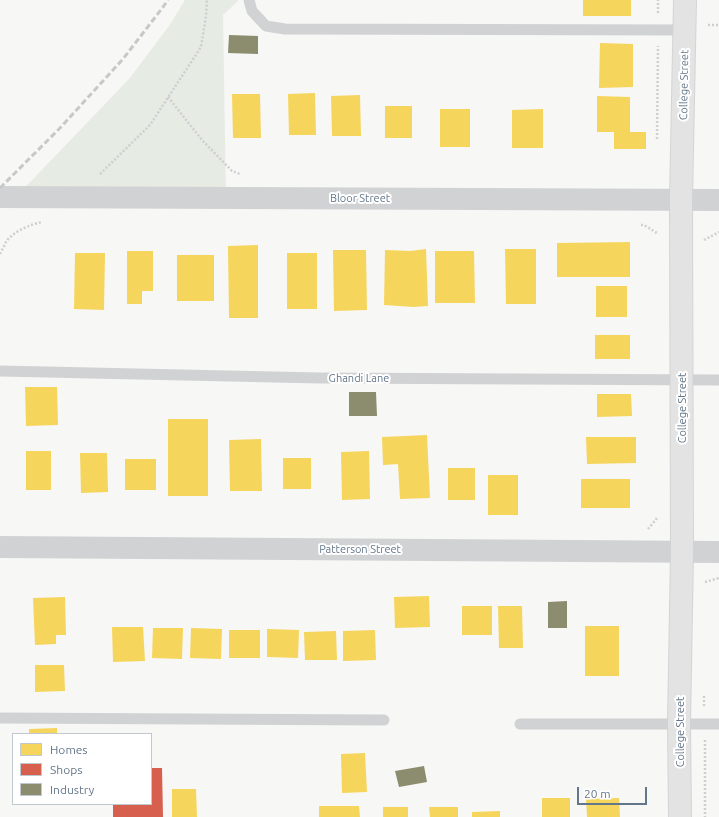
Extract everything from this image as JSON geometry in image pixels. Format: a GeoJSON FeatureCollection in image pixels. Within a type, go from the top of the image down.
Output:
{"type":"FeatureCollection","features":[{"type":"Feature","properties":{"kind":"street","name":"College Street"},"geometry":{"type":"LineString","coordinates":[[680,817],[682,552],[681,199],[685,0]]}},
{"type":"Feature","properties":{"kind":"street","name":"Bloor Street"},"geometry":{"type":"LineString","coordinates":[[0,197],[719,200]]}},
{"type":"Feature","properties":{"kind":"street","name":"Patterson Street"},"geometry":{"type":"LineString","coordinates":[[0,546],[719,552]]}},
{"type":"Feature","properties":{"kind":"lane"},"geometry":{"type":"LineString","coordinates":[[249,0],[252,11],[266,26],[285,29],[685,30]]}},
{"type":"Feature","properties":{"kind":"lane","name":"Ghandi Lane"},"geometry":{"type":"LineString","coordinates":[[0,371],[320,378],[719,380]]}},
{"type":"Feature","properties":{"kind":"lane"},"geometry":{"type":"LineString","coordinates":[[0,718],[384,720]]}},
{"type":"Feature","properties":{"kind":"lane"},"geometry":{"type":"LineString","coordinates":[[520,724],[719,724]]}},
{"type":"Feature","properties":{"kind":"path"},"geometry":{"type":"LineString","coordinates":[[80,198],[98,176],[150,126],[201,47],[207,0]]}},
{"type":"Feature","properties":{"kind":"path"},"geometry":{"type":"LineString","coordinates":[[708,25],[719,25]]}},
{"type":"Feature","properties":{"kind":"path"},"geometry":{"type":"LineString","coordinates":[[168,97],[202,140],[232,171],[247,176]]}},
{"type":"Feature","properties":{"kind":"path"},"geometry":{"type":"LineString","coordinates":[[704,240],[719,232]]}},
{"type":"Feature","properties":{"kind":"path"},"geometry":{"type":"LineString","coordinates":[[704,582],[719,578]]}},
{"type":"Feature","properties":{"kind":"shaded area"},"geometry":{"type":"Polygon","coordinates":[[[185,0],[239,0],[223,15],[226,200],[13,200],[129,79],[169,26],[185,0]]]}},
{"type":"Feature","properties":{"kind":"building: Homes"},"geometry":{"type":"Polygon","coordinates":[[[583,0],[631,0],[631,16],[583,16],[583,0]]]}},
{"type":"Feature","properties":{"kind":"building: Homes"},"geometry":{"type":"Polygon","coordinates":[[[600,43],[633,44],[633,87],[599,88],[600,43]]]}},
{"type":"Feature","properties":{"kind":"building: Homes"},"geometry":{"type":"Polygon","coordinates":[[[315,93],[316,135],[289,135],[288,94],[315,93]]]}},
{"type":"Feature","properties":{"kind":"building: Homes"},"geometry":{"type":"Polygon","coordinates":[[[232,94],[260,94],[261,138],[233,138],[232,94]]]}},
{"type":"Feature","properties":{"kind":"building: Homes"},"geometry":{"type":"Polygon","coordinates":[[[360,95],[361,136],[332,136],[331,96],[360,95]]]}},
{"type":"Feature","properties":{"kind":"building: Homes"},"geometry":{"type":"Polygon","coordinates":[[[597,96],[630,97],[630,132],[646,132],[646,149],[614,149],[614,132],[597,132],[597,96]]]}},
{"type":"Feature","properties":{"kind":"building: Homes"},"geometry":{"type":"Polygon","coordinates":[[[385,106],[412,106],[412,138],[385,138],[385,106]]]}},
{"type":"Feature","properties":{"kind":"building: Homes"},"geometry":{"type":"Polygon","coordinates":[[[440,109],[470,109],[470,147],[440,147],[440,109]]]}},
{"type":"Feature","properties":{"kind":"building: Homes"},"geometry":{"type":"Polygon","coordinates":[[[543,109],[543,148],[512,148],[512,110],[543,109]]]}},
{"type":"Feature","properties":{"kind":"building: Homes"},"geometry":{"type":"Polygon","coordinates":[[[630,242],[630,277],[557,277],[557,243],[630,242]]]}},
{"type":"Feature","properties":{"kind":"building: Homes"},"geometry":{"type":"Polygon","coordinates":[[[258,245],[258,318],[229,318],[228,246],[258,245]]]}},
{"type":"Feature","properties":{"kind":"building: Homes"},"geometry":{"type":"Polygon","coordinates":[[[426,249],[428,306],[413,307],[384,305],[385,250],[410,251],[426,249]]]}},
{"type":"Feature","properties":{"kind":"building: Homes"},"geometry":{"type":"Polygon","coordinates":[[[505,249],[536,249],[536,304],[506,304],[505,249]]]}},
{"type":"Feature","properties":{"kind":"building: Homes"},"geometry":{"type":"Polygon","coordinates":[[[333,250],[366,250],[367,310],[334,311],[333,250]]]}},
{"type":"Feature","properties":{"kind":"building: Homes"},"geometry":{"type":"Polygon","coordinates":[[[127,251],[153,251],[153,291],[142,291],[142,304],[127,304],[127,251]]]}},
{"type":"Feature","properties":{"kind":"building: Homes"},"geometry":{"type":"Polygon","coordinates":[[[435,251],[474,251],[475,303],[435,303],[435,251]]]}},
{"type":"Feature","properties":{"kind":"building: Homes"},"geometry":{"type":"Polygon","coordinates":[[[75,253],[105,253],[104,310],[74,309],[75,253]]]}},
{"type":"Feature","properties":{"kind":"building: Homes"},"geometry":{"type":"Polygon","coordinates":[[[287,253],[317,253],[317,309],[287,309],[287,253]]]}},
{"type":"Feature","properties":{"kind":"building: Homes"},"geometry":{"type":"Polygon","coordinates":[[[177,255],[214,255],[214,301],[177,301],[177,255]]]}},
{"type":"Feature","properties":{"kind":"building: Homes"},"geometry":{"type":"Polygon","coordinates":[[[596,286],[627,286],[627,317],[596,317],[596,286]]]}},
{"type":"Feature","properties":{"kind":"building: Homes"},"geometry":{"type":"Polygon","coordinates":[[[595,335],[630,335],[630,359],[595,359],[595,335]]]}},
{"type":"Feature","properties":{"kind":"building: Homes"},"geometry":{"type":"Polygon","coordinates":[[[25,387],[57,387],[58,425],[26,426],[25,387]]]}},
{"type":"Feature","properties":{"kind":"building: Homes"},"geometry":{"type":"Polygon","coordinates":[[[597,394],[631,394],[632,416],[597,417],[597,394]]]}},
{"type":"Feature","properties":{"kind":"building: Homes"},"geometry":{"type":"Polygon","coordinates":[[[168,419],[208,419],[208,496],[168,496],[168,419]]]}},
{"type":"Feature","properties":{"kind":"building: Homes"},"geometry":{"type":"Polygon","coordinates":[[[427,435],[430,498],[400,499],[398,464],[383,465],[382,437],[427,435]]]}},
{"type":"Feature","properties":{"kind":"building: Homes"},"geometry":{"type":"Polygon","coordinates":[[[586,437],[636,437],[636,463],[587,464],[586,437]]]}},
{"type":"Feature","properties":{"kind":"building: Homes"},"geometry":{"type":"Polygon","coordinates":[[[261,439],[262,491],[230,491],[229,440],[261,439]]]}},
{"type":"Feature","properties":{"kind":"building: Homes"},"geometry":{"type":"Polygon","coordinates":[[[26,451],[51,451],[51,490],[26,490],[26,451]]]}},
{"type":"Feature","properties":{"kind":"building: Homes"},"geometry":{"type":"Polygon","coordinates":[[[369,451],[370,499],[342,500],[341,452],[369,451]]]}},
{"type":"Feature","properties":{"kind":"building: Homes"},"geometry":{"type":"Polygon","coordinates":[[[80,453],[107,453],[108,492],[81,493],[80,453]]]}},
{"type":"Feature","properties":{"kind":"building: Homes"},"geometry":{"type":"Polygon","coordinates":[[[283,458],[311,458],[311,489],[283,489],[283,458]]]}},
{"type":"Feature","properties":{"kind":"building: Homes"},"geometry":{"type":"Polygon","coordinates":[[[125,459],[156,459],[156,490],[125,490],[125,459]]]}},
{"type":"Feature","properties":{"kind":"building: Homes"},"geometry":{"type":"Polygon","coordinates":[[[448,468],[475,468],[475,500],[448,500],[448,468]]]}},
{"type":"Feature","properties":{"kind":"building: Homes"},"geometry":{"type":"Polygon","coordinates":[[[488,475],[518,475],[518,515],[488,515],[488,475]]]}},
{"type":"Feature","properties":{"kind":"building: Homes"},"geometry":{"type":"Polygon","coordinates":[[[581,479],[630,479],[630,508],[581,508],[581,479]]]}},
{"type":"Feature","properties":{"kind":"building: Homes"},"geometry":{"type":"Polygon","coordinates":[[[429,596],[430,627],[395,628],[394,597],[429,596]]]}},
{"type":"Feature","properties":{"kind":"building: Homes"},"geometry":{"type":"Polygon","coordinates":[[[65,597],[66,635],[56,635],[56,644],[35,645],[33,598],[65,597]]]}},
{"type":"Feature","properties":{"kind":"building: Homes"},"geometry":{"type":"Polygon","coordinates":[[[462,606],[492,606],[492,635],[462,635],[462,606]]]}},
{"type":"Feature","properties":{"kind":"building: Homes"},"geometry":{"type":"Polygon","coordinates":[[[498,606],[522,606],[523,648],[499,648],[498,606]]]}},
{"type":"Feature","properties":{"kind":"building: Homes"},"geometry":{"type":"Polygon","coordinates":[[[585,626],[619,626],[619,676],[585,676],[585,626]]]}},
{"type":"Feature","properties":{"kind":"building: Homes"},"geometry":{"type":"Polygon","coordinates":[[[112,627],[143,627],[145,661],[113,662],[112,627]]]}},
{"type":"Feature","properties":{"kind":"building: Homes"},"geometry":{"type":"Polygon","coordinates":[[[153,628],[183,628],[182,659],[152,658],[153,628]]]}},
{"type":"Feature","properties":{"kind":"building: Homes"},"geometry":{"type":"Polygon","coordinates":[[[191,628],[222,629],[221,659],[190,658],[191,628]]]}},
{"type":"Feature","properties":{"kind":"building: Homes"},"geometry":{"type":"Polygon","coordinates":[[[267,629],[299,630],[298,658],[267,657],[267,629]]]}},
{"type":"Feature","properties":{"kind":"building: Homes"},"geometry":{"type":"Polygon","coordinates":[[[229,630],[260,630],[260,658],[229,658],[229,630]]]}},
{"type":"Feature","properties":{"kind":"building: Homes"},"geometry":{"type":"Polygon","coordinates":[[[375,630],[376,660],[343,661],[343,631],[375,630]]]}},
{"type":"Feature","properties":{"kind":"building: Homes"},"geometry":{"type":"Polygon","coordinates":[[[336,631],[337,660],[305,660],[304,632],[336,631]]]}},
{"type":"Feature","properties":{"kind":"building: Homes"},"geometry":{"type":"Polygon","coordinates":[[[35,665],[64,665],[65,691],[35,692],[35,665]]]}},
{"type":"Feature","properties":{"kind":"building: Homes"},"geometry":{"type":"Polygon","coordinates":[[[57,728],[57,733],[29,733],[29,729],[57,728]]]}},
{"type":"Feature","properties":{"kind":"building: Homes"},"geometry":{"type":"Polygon","coordinates":[[[365,753],[367,792],[342,793],[341,754],[365,753]]]}},
{"type":"Feature","properties":{"kind":"building: Homes"},"geometry":{"type":"Polygon","coordinates":[[[172,789],[196,789],[197,817],[172,817],[172,789]]]}},
{"type":"Feature","properties":{"kind":"building: Homes"},"geometry":{"type":"Polygon","coordinates":[[[542,798],[570,798],[570,817],[542,817],[542,798]]]}},
{"type":"Feature","properties":{"kind":"building: Homes"},"geometry":{"type":"Polygon","coordinates":[[[619,798],[620,817],[587,817],[586,799],[619,798]]]}},
{"type":"Feature","properties":{"kind":"building: Homes"},"geometry":{"type":"Polygon","coordinates":[[[319,806],[359,806],[360,817],[319,817],[319,806]]]}},
{"type":"Feature","properties":{"kind":"building: Homes"},"geometry":{"type":"Polygon","coordinates":[[[383,807],[408,807],[408,817],[383,817],[383,807]]]}},
{"type":"Feature","properties":{"kind":"building: Homes"},"geometry":{"type":"Polygon","coordinates":[[[429,807],[458,807],[458,817],[430,817],[429,807]]]}},
{"type":"Feature","properties":{"kind":"building: Homes"},"geometry":{"type":"Polygon","coordinates":[[[500,811],[500,817],[472,817],[472,812],[500,811]]]}},
{"type":"Feature","properties":{"kind":"building: Shops"},"geometry":{"type":"Polygon","coordinates":[[[152,768],[162,768],[163,817],[113,817],[113,805],[152,805],[152,768]]]}},
{"type":"Feature","properties":{"kind":"building: Industry"},"geometry":{"type":"Polygon","coordinates":[[[229,35],[258,36],[258,54],[228,53],[229,35]]]}},
{"type":"Feature","properties":{"kind":"building: Industry"},"geometry":{"type":"Polygon","coordinates":[[[349,392],[376,392],[377,416],[349,416],[349,392]]]}},
{"type":"Feature","properties":{"kind":"building: Industry"},"geometry":{"type":"Polygon","coordinates":[[[567,601],[567,628],[548,628],[548,602],[567,601]]]}},
{"type":"Feature","properties":{"kind":"building: Industry"},"geometry":{"type":"Polygon","coordinates":[[[424,766],[427,782],[399,787],[395,771],[424,766]]]}},
{"type":"Feature","properties":{"kind":"railway"},"geometry":{"type":"LineString","coordinates":[[0,188],[60,128],[123,59],[168,0]]}}]}
